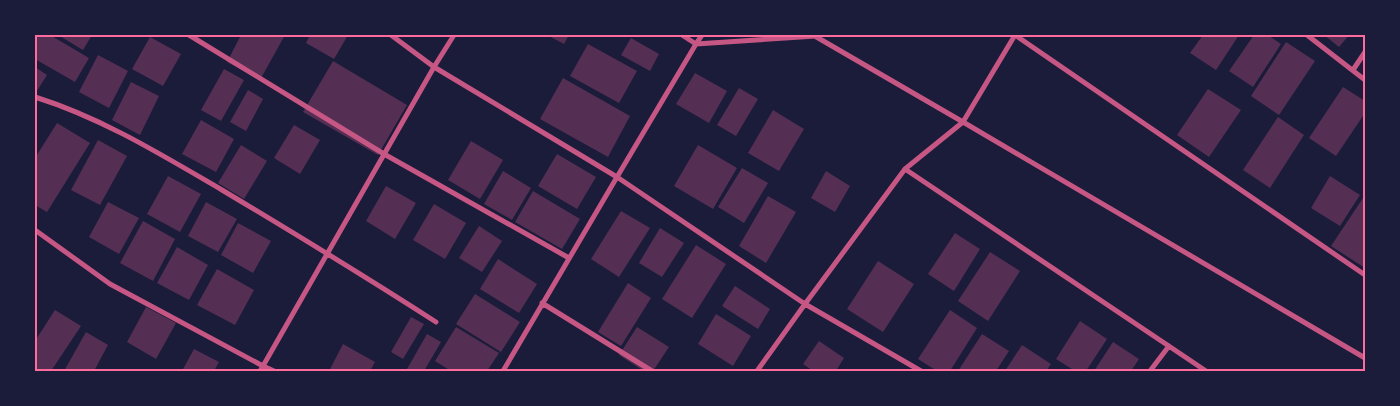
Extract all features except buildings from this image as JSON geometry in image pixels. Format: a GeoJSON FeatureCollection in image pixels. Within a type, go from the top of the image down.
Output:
{"type":"FeatureCollection","features":[{"type":"Feature","properties":{"kind":"street"},"geometry":{"type":"LineString","coordinates":[[189,35],[384,154],[569,258]]}},
{"type":"Feature","properties":{"kind":"street"},"geometry":{"type":"LineString","coordinates":[[391,35],[434,67],[617,177],[805,304],[921,371]]}},
{"type":"Feature","properties":{"kind":"street"},"geometry":{"type":"LineString","coordinates":[[262,368],[454,35]]}},
{"type":"Feature","properties":{"kind":"street"},"geometry":{"type":"LineString","coordinates":[[682,35],[696,44],[814,36],[1365,358]]}},
{"type":"Feature","properties":{"kind":"street"},"geometry":{"type":"LineString","coordinates":[[503,371],[702,35]]}},
{"type":"Feature","properties":{"kind":"street"},"geometry":{"type":"LineString","coordinates":[[756,371],[905,169],[963,122],[1014,35],[1365,275]]}},
{"type":"Feature","properties":{"kind":"street"},"geometry":{"type":"LineString","coordinates":[[1307,35],[1365,80]]}},
{"type":"Feature","properties":{"kind":"street"},"geometry":{"type":"LineString","coordinates":[[1353,70],[1365,52]]}},
{"type":"Feature","properties":{"kind":"street"},"geometry":{"type":"LineString","coordinates":[[35,98],[62,106],[146,145],[327,253],[436,322]]}},
{"type":"Feature","properties":{"kind":"street"},"geometry":{"type":"LineString","coordinates":[[905,169],[1206,371]]}},
{"type":"Feature","properties":{"kind":"street"},"geometry":{"type":"LineString","coordinates":[[35,230],[110,284],[262,368],[274,371]]}},
{"type":"Feature","properties":{"kind":"street"},"geometry":{"type":"LineString","coordinates":[[542,303],[652,371]]}},
{"type":"Feature","properties":{"kind":"street"},"geometry":{"type":"LineString","coordinates":[[1150,371],[1169,346]]}}]}
